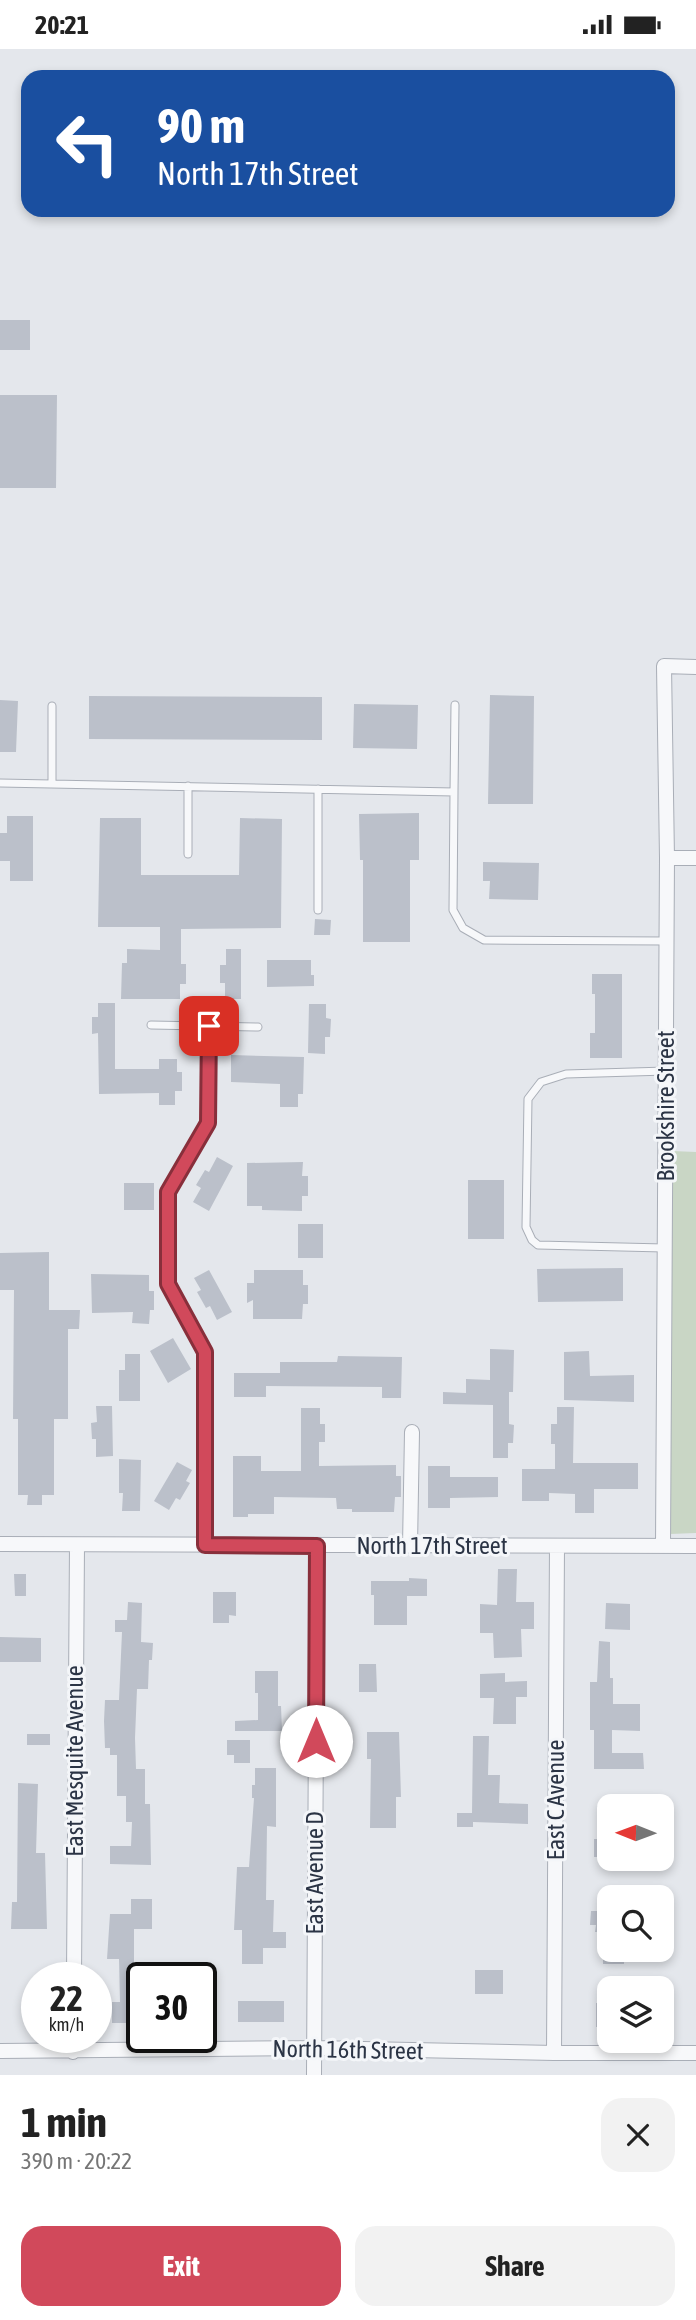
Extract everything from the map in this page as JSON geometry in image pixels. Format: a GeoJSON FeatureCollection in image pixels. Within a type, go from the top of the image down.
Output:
{"type":"FeatureCollection","features":[{"type":"Feature","properties":{"kind":"street","name":"Brookshire Street"},"geometry":{"type":"LineString","coordinates":[[663,1546],[667,941],[664,666],[696,667]]}},
{"type":"Feature","properties":{"kind":"street"},"geometry":{"type":"LineString","coordinates":[[667,858],[696,858]]}},
{"type":"Feature","properties":{"kind":"street"},"geometry":{"type":"LineString","coordinates":[[205,1545],[205,1352],[168,1284],[168,1192],[208,1123],[209,1026]]}},
{"type":"Feature","properties":{"kind":"street"},"geometry":{"type":"LineString","coordinates":[[410,1546],[412,1432]]}},
{"type":"Feature","properties":{"kind":"street","name":"North 17th Street"},"geometry":{"type":"LineString","coordinates":[[0,1544],[696,1546]]}},
{"type":"Feature","properties":{"kind":"street","name":"East Mesquite Avenue"},"geometry":{"type":"LineString","coordinates":[[74,1962],[77,1545]]}},
{"type":"Feature","properties":{"kind":"street","name":"East Avenue D"},"geometry":{"type":"LineString","coordinates":[[314,2075],[317,1546]]}},
{"type":"Feature","properties":{"kind":"street","name":"East C Avenue"},"geometry":{"type":"LineString","coordinates":[[554,2053],[557,1546]]}},
{"type":"Feature","properties":{"kind":"street","name":"North 16th Street"},"geometry":{"type":"LineString","coordinates":[[112,2045],[696,2053]]}},
{"type":"Feature","properties":{"kind":"street","name":"North 16th Street"},"geometry":{"type":"LineString","coordinates":[[0,2051],[21,2049]]}},
{"type":"Feature","properties":{"kind":"lane"},"geometry":{"type":"LineString","coordinates":[[455,705],[453,910],[463,928],[484,940],[667,941]]}},
{"type":"Feature","properties":{"kind":"lane"},"geometry":{"type":"LineString","coordinates":[[52,706],[52,784]]}},
{"type":"Feature","properties":{"kind":"lane"},"geometry":{"type":"LineString","coordinates":[[0,783],[454,792]]}},
{"type":"Feature","properties":{"kind":"lane"},"geometry":{"type":"LineString","coordinates":[[188,786],[188,854]]}},
{"type":"Feature","properties":{"kind":"lane"},"geometry":{"type":"LineString","coordinates":[[318,789],[318,910]]}},
{"type":"Feature","properties":{"kind":"lane"},"geometry":{"type":"LineString","coordinates":[[151,1025],[258,1027]]}},
{"type":"Feature","properties":{"kind":"lane"},"geometry":{"type":"LineString","coordinates":[[665,1248],[538,1245],[532,1240],[526,1227],[528,1099],[541,1081],[566,1074],[666,1071]]}},
{"type":"Feature","properties":{"kind":"green space"},"geometry":{"type":"Polygon","coordinates":[[[672,1151],[696,1152],[696,1533],[670,1534],[672,1151]]]}},
{"type":"Feature","properties":{"kind":"building"},"geometry":{"type":"Polygon","coordinates":[[[0,320],[30,320],[30,350],[0,350],[0,320]]]}},
{"type":"Feature","properties":{"kind":"building"},"geometry":{"type":"Polygon","coordinates":[[[0,395],[57,395],[56,488],[0,488],[0,395]]]}},
{"type":"Feature","properties":{"kind":"building"},"geometry":{"type":"Polygon","coordinates":[[[490,695],[534,696],[533,804],[488,804],[490,695]]]}},
{"type":"Feature","properties":{"kind":"building"},"geometry":{"type":"Polygon","coordinates":[[[89,696],[322,697],[322,740],[89,739],[89,696]]]}},
{"type":"Feature","properties":{"kind":"building"},"geometry":{"type":"Polygon","coordinates":[[[0,700],[18,701],[16,752],[0,752],[0,700]]]}},
{"type":"Feature","properties":{"kind":"building"},"geometry":{"type":"Polygon","coordinates":[[[354,704],[418,705],[417,749],[353,748],[354,704]]]}},
{"type":"Feature","properties":{"kind":"building"},"geometry":{"type":"Polygon","coordinates":[[[419,813],[419,860],[410,860],[410,942],[363,942],[363,860],[360,860],[359,814],[419,813]]]}},
{"type":"Feature","properties":{"kind":"building"},"geometry":{"type":"Polygon","coordinates":[[[7,816],[33,816],[33,881],[10,881],[10,861],[0,861],[0,833],[7,833],[7,816]]]}},
{"type":"Feature","properties":{"kind":"building"},"geometry":{"type":"Polygon","coordinates":[[[100,818],[141,818],[141,875],[239,875],[240,818],[282,819],[281,928],[181,929],[181,964],[186,964],[186,984],[180,984],[180,999],[121,999],[122,963],[127,963],[127,949],[160,950],[160,927],[98,927],[100,818]]]}},
{"type":"Feature","properties":{"kind":"building"},"geometry":{"type":"Polygon","coordinates":[[[483,862],[539,863],[538,900],[489,899],[490,881],[483,881],[483,862]]]}},
{"type":"Feature","properties":{"kind":"building"},"geometry":{"type":"Polygon","coordinates":[[[315,919],[331,920],[330,935],[314,935],[315,919]]]}},
{"type":"Feature","properties":{"kind":"building"},"geometry":{"type":"Polygon","coordinates":[[[226,949],[241,949],[241,999],[225,999],[225,983],[220,983],[220,965],[226,965],[226,949]]]}},
{"type":"Feature","properties":{"kind":"building"},"geometry":{"type":"Polygon","coordinates":[[[267,960],[311,960],[314,986],[267,987],[267,960]]]}},
{"type":"Feature","properties":{"kind":"building"},"geometry":{"type":"Polygon","coordinates":[[[592,974],[622,974],[622,1058],[590,1058],[590,1033],[595,1033],[592,974]]]}},
{"type":"Feature","properties":{"kind":"building"},"geometry":{"type":"Polygon","coordinates":[[[98,1003],[115,1003],[115,1069],[159,1069],[159,1059],[177,1059],[177,1072],[182,1072],[182,1091],[175,1091],[175,1105],[159,1105],[159,1093],[99,1094],[98,1033],[92,1034],[92,1017],[98,1017],[98,1003]]]}},
{"type":"Feature","properties":{"kind":"building"},"geometry":{"type":"Polygon","coordinates":[[[309,1004],[326,1004],[326,1018],[331,1019],[330,1037],[325,1037],[325,1054],[308,1053],[309,1004]]]}},
{"type":"Feature","properties":{"kind":"building"},"geometry":{"type":"Polygon","coordinates":[[[231,1055],[304,1057],[303,1094],[298,1094],[298,1107],[280,1107],[280,1084],[231,1082],[231,1055]]]}},
{"type":"Feature","properties":{"kind":"building"},"geometry":{"type":"Polygon","coordinates":[[[217,1157],[233,1166],[209,1211],[193,1202],[201,1188],[196,1185],[205,1170],[209,1172],[217,1157]]]}},
{"type":"Feature","properties":{"kind":"building"},"geometry":{"type":"Polygon","coordinates":[[[303,1162],[302,1176],[308,1176],[308,1196],[302,1196],[302,1211],[262,1210],[262,1206],[247,1206],[247,1163],[303,1162]]]}},
{"type":"Feature","properties":{"kind":"building"},"geometry":{"type":"Polygon","coordinates":[[[468,1180],[504,1180],[504,1239],[468,1239],[468,1180]]]}},
{"type":"Feature","properties":{"kind":"building"},"geometry":{"type":"Polygon","coordinates":[[[124,1183],[154,1183],[154,1210],[124,1210],[124,1183]]]}},
{"type":"Feature","properties":{"kind":"building"},"geometry":{"type":"Polygon","coordinates":[[[298,1224],[323,1224],[323,1258],[298,1258],[298,1224]]]}},
{"type":"Feature","properties":{"kind":"building"},"geometry":{"type":"Polygon","coordinates":[[[49,1252],[49,1310],[80,1310],[79,1329],[68,1329],[68,1419],[54,1419],[54,1495],[42,1495],[42,1505],[27,1505],[28,1495],[18,1495],[18,1419],[13,1419],[14,1290],[0,1290],[0,1253],[49,1252]]]}},
{"type":"Feature","properties":{"kind":"building"},"geometry":{"type":"Polygon","coordinates":[[[623,1268],[623,1301],[538,1302],[537,1269],[623,1268]]]}},
{"type":"Feature","properties":{"kind":"building"},"geometry":{"type":"Polygon","coordinates":[[[209,1270],[232,1312],[217,1320],[210,1306],[206,1308],[197,1292],[201,1290],[194,1278],[209,1270]]]}},
{"type":"Feature","properties":{"kind":"building"},"geometry":{"type":"Polygon","coordinates":[[[254,1270],[303,1270],[303,1285],[308,1285],[308,1304],[303,1304],[302,1319],[253,1319],[253,1300],[247,1303],[247,1283],[254,1283],[254,1270]]]}},
{"type":"Feature","properties":{"kind":"building"},"geometry":{"type":"Polygon","coordinates":[[[91,1274],[149,1275],[149,1291],[154,1291],[154,1310],[150,1310],[149,1324],[132,1323],[133,1312],[92,1313],[91,1274]]]}},
{"type":"Feature","properties":{"kind":"building"},"geometry":{"type":"Polygon","coordinates":[[[173,1338],[191,1369],[168,1383],[150,1351],[173,1338]]]}},
{"type":"Feature","properties":{"kind":"building"},"geometry":{"type":"Polygon","coordinates":[[[490,1349],[514,1350],[513,1392],[509,1392],[509,1424],[514,1425],[513,1443],[508,1443],[508,1458],[493,1458],[493,1405],[443,1404],[443,1392],[466,1393],[466,1379],[490,1380],[490,1349]]]}},
{"type":"Feature","properties":{"kind":"building"},"geometry":{"type":"Polygon","coordinates":[[[589,1351],[590,1376],[634,1375],[634,1402],[564,1400],[564,1352],[589,1351]]]}},
{"type":"Feature","properties":{"kind":"building"},"geometry":{"type":"Polygon","coordinates":[[[125,1354],[140,1354],[140,1401],[119,1401],[119,1370],[125,1370],[125,1354]]]}},
{"type":"Feature","properties":{"kind":"building"},"geometry":{"type":"Polygon","coordinates":[[[338,1356],[402,1357],[401,1398],[382,1398],[382,1387],[266,1386],[266,1397],[234,1397],[234,1373],[280,1373],[280,1362],[337,1362],[338,1356]]]}},
{"type":"Feature","properties":{"kind":"building"},"geometry":{"type":"Polygon","coordinates":[[[96,1406],[112,1406],[113,1456],[96,1457],[96,1439],[92,1439],[91,1423],[97,1422],[96,1406]]]}},
{"type":"Feature","properties":{"kind":"building"},"geometry":{"type":"Polygon","coordinates":[[[557,1407],[574,1407],[573,1463],[638,1463],[638,1489],[594,1489],[594,1513],[575,1513],[575,1494],[549,1493],[549,1501],[522,1501],[522,1469],[555,1469],[555,1444],[551,1444],[551,1424],[557,1424],[557,1407]]]}},
{"type":"Feature","properties":{"kind":"building"},"geometry":{"type":"Polygon","coordinates":[[[301,1408],[320,1408],[320,1424],[325,1424],[325,1442],[319,1442],[319,1466],[396,1465],[396,1476],[401,1476],[401,1497],[395,1497],[394,1512],[352,1512],[352,1509],[337,1509],[336,1498],[274,1497],[274,1514],[233,1517],[233,1456],[261,1456],[261,1471],[301,1471],[301,1408]]]}},
{"type":"Feature","properties":{"kind":"building"},"geometry":{"type":"Polygon","coordinates":[[[119,1459],[141,1460],[140,1511],[122,1511],[119,1459]]]}},
{"type":"Feature","properties":{"kind":"building"},"geometry":{"type":"Polygon","coordinates":[[[177,1462],[192,1470],[186,1481],[190,1483],[180,1500],[176,1498],[169,1510],[154,1501],[177,1462]]]}},
{"type":"Feature","properties":{"kind":"building"},"geometry":{"type":"Polygon","coordinates":[[[428,1466],[450,1466],[450,1477],[498,1477],[498,1497],[450,1498],[450,1508],[428,1508],[428,1466]]]}},
{"type":"Feature","properties":{"kind":"building"},"geometry":{"type":"Polygon","coordinates":[[[498,1569],[517,1569],[516,1602],[534,1602],[534,1629],[521,1629],[522,1657],[494,1658],[493,1633],[480,1633],[480,1604],[497,1605],[498,1569]]]}},
{"type":"Feature","properties":{"kind":"building"},"geometry":{"type":"Polygon","coordinates":[[[14,1574],[26,1574],[26,1596],[15,1596],[14,1574]]]}},
{"type":"Feature","properties":{"kind":"building"},"geometry":{"type":"Polygon","coordinates":[[[409,1578],[427,1579],[427,1596],[407,1596],[407,1625],[374,1625],[371,1581],[409,1581],[409,1578]]]}},
{"type":"Feature","properties":{"kind":"building"},"geometry":{"type":"Polygon","coordinates":[[[213,1592],[236,1592],[236,1616],[229,1615],[229,1623],[213,1623],[213,1592]]]}},
{"type":"Feature","properties":{"kind":"building"},"geometry":{"type":"Polygon","coordinates":[[[128,1602],[142,1603],[141,1642],[153,1643],[152,1660],[149,1660],[148,1689],[137,1689],[135,1738],[136,1769],[145,1769],[145,1804],[150,1804],[151,1865],[110,1864],[110,1846],[131,1846],[132,1822],[126,1822],[126,1796],[117,1796],[117,1755],[110,1755],[110,1748],[105,1748],[104,1721],[105,1700],[119,1700],[122,1632],[115,1632],[115,1620],[127,1620],[128,1602]]]}},
{"type":"Feature","properties":{"kind":"building"},"geometry":{"type":"Polygon","coordinates":[[[606,1603],[630,1604],[630,1630],[605,1629],[606,1603]]]}},
{"type":"Feature","properties":{"kind":"building"},"geometry":{"type":"Polygon","coordinates":[[[0,1637],[41,1638],[41,1662],[0,1662],[0,1637]]]}},
{"type":"Feature","properties":{"kind":"building"},"geometry":{"type":"Polygon","coordinates":[[[599,1641],[610,1642],[613,1704],[640,1704],[640,1731],[612,1730],[612,1753],[643,1753],[644,1769],[594,1769],[594,1730],[590,1730],[590,1682],[597,1682],[599,1641]]]}},
{"type":"Feature","properties":{"kind":"building"},"geometry":{"type":"Polygon","coordinates":[[[359,1664],[376,1664],[377,1692],[359,1692],[359,1664]]]}},
{"type":"Feature","properties":{"kind":"building"},"geometry":{"type":"Polygon","coordinates":[[[255,1671],[278,1671],[278,1706],[281,1706],[282,1731],[235,1731],[235,1721],[258,1720],[255,1671]]]}},
{"type":"Feature","properties":{"kind":"building"},"geometry":{"type":"Polygon","coordinates":[[[505,1673],[505,1682],[527,1681],[527,1697],[516,1697],[516,1724],[493,1724],[494,1698],[480,1698],[480,1674],[505,1673]]]}},
{"type":"Feature","properties":{"kind":"building"},"geometry":{"type":"Polygon","coordinates":[[[367,1732],[399,1732],[401,1797],[396,1797],[396,1828],[370,1828],[371,1759],[367,1759],[367,1732]]]}},
{"type":"Feature","properties":{"kind":"building"},"geometry":{"type":"Polygon","coordinates":[[[27,1734],[50,1734],[50,1745],[27,1745],[27,1734]]]}},
{"type":"Feature","properties":{"kind":"building"},"geometry":{"type":"Polygon","coordinates":[[[473,1736],[489,1736],[488,1775],[500,1775],[499,1803],[528,1804],[528,1824],[473,1822],[473,1827],[457,1827],[457,1813],[472,1813],[473,1736]]]}},
{"type":"Feature","properties":{"kind":"building"},"geometry":{"type":"Polygon","coordinates":[[[227,1740],[250,1740],[250,1763],[234,1763],[234,1755],[227,1755],[227,1740]]]}},
{"type":"Feature","properties":{"kind":"building"},"geometry":{"type":"Polygon","coordinates":[[[255,1768],[276,1768],[276,1827],[267,1826],[266,1900],[274,1900],[273,1932],[286,1932],[286,1948],[263,1948],[263,1964],[242,1964],[242,1930],[234,1930],[237,1867],[249,1867],[255,1768]]]}},
{"type":"Feature","properties":{"kind":"building"},"geometry":{"type":"Polygon","coordinates":[[[18,1783],[38,1784],[36,1853],[45,1853],[47,1929],[11,1929],[12,1902],[17,1902],[18,1783]]]}},
{"type":"Feature","properties":{"kind":"building"},"geometry":{"type":"Polygon","coordinates":[[[594,1839],[597,1839],[597,1857],[594,1857],[594,1839]]]}},
{"type":"Feature","properties":{"kind":"building"},"geometry":{"type":"Polygon","coordinates":[[[131,1899],[152,1899],[152,1929],[134,1929],[134,1962],[126,1962],[126,2023],[112,2023],[112,2002],[120,2002],[119,1959],[107,1959],[110,1914],[131,1914],[131,1899]]]}},
{"type":"Feature","properties":{"kind":"building"},"geometry":{"type":"Polygon","coordinates":[[[591,1911],[597,1911],[597,1932],[596,1925],[590,1925],[591,1911]]]}},
{"type":"Feature","properties":{"kind":"building"},"geometry":{"type":"Polygon","coordinates":[[[603,1962],[624,1962],[624,1964],[603,1962]]]}},
{"type":"Feature","properties":{"kind":"building"},"geometry":{"type":"Polygon","coordinates":[[[475,1970],[503,1970],[503,1994],[475,1994],[475,1970]]]}},
{"type":"Feature","properties":{"kind":"building"},"geometry":{"type":"Polygon","coordinates":[[[238,2001],[284,2001],[284,2022],[238,2022],[238,2001]]]}},
{"type":"Feature","properties":{"kind":"route"},"geometry":{"type":"LineString","coordinates":[[209,1026],[208,1123],[168,1192],[168,1284],[205,1352],[205,1545],[317,1546],[316,1741]]}}]}
